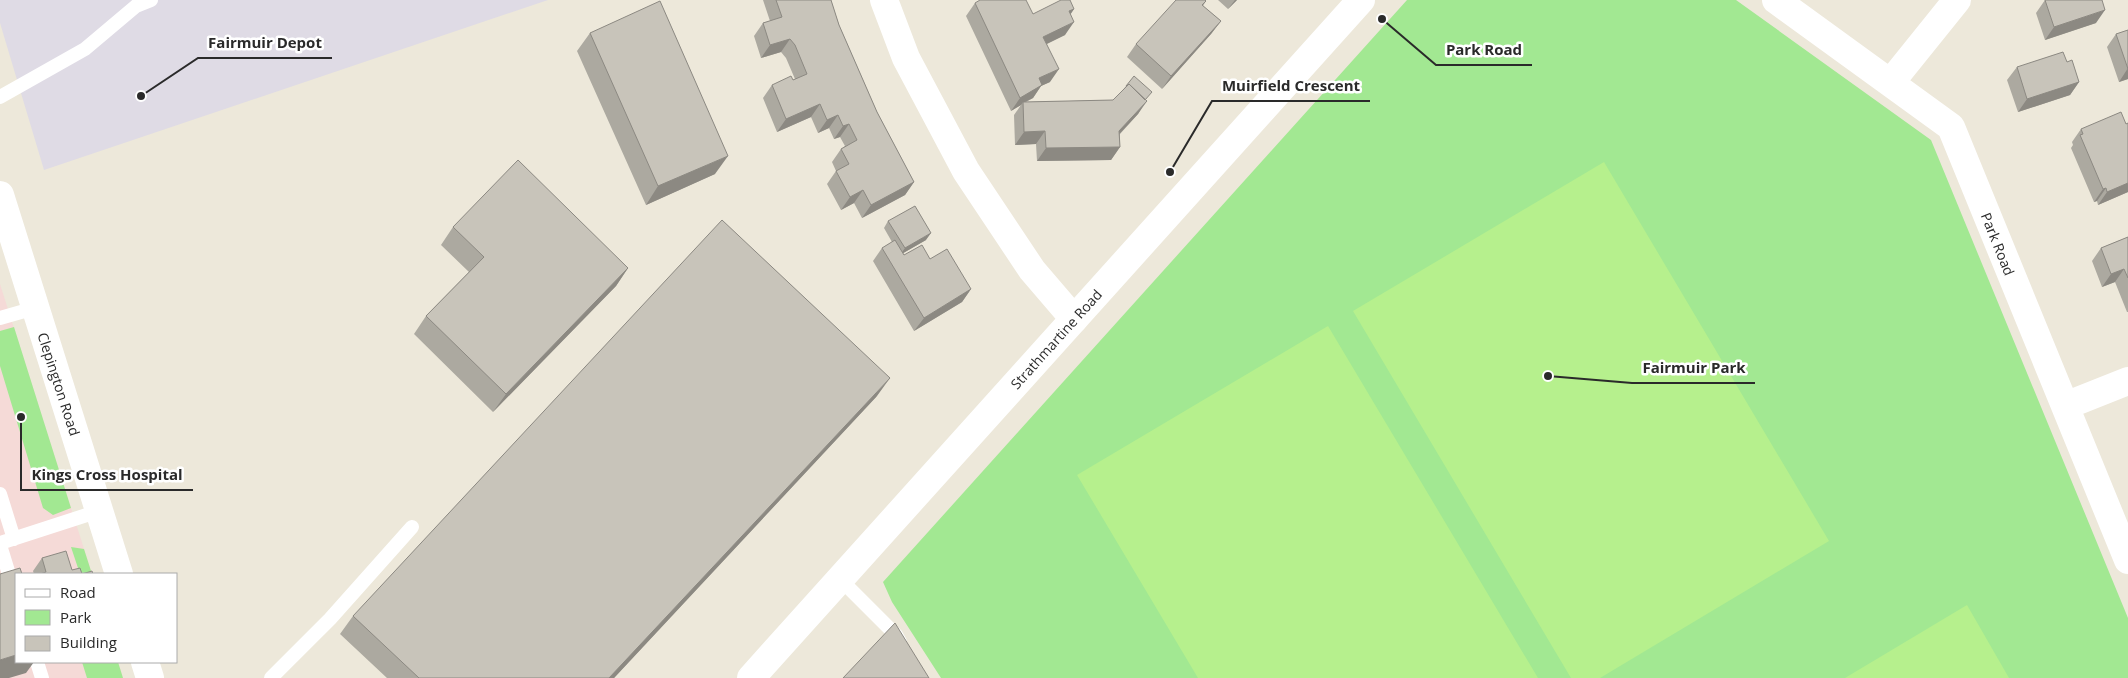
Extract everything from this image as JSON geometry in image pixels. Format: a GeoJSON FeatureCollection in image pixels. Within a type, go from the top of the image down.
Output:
{"type":"FeatureCollection","features":[{"type":"Feature","properties":{"kind":"street"},"geometry":{"type":"LineString","coordinates":[[884,0],[906,58],[966,171],[1032,270],[1074,319]]}},
{"type":"Feature","properties":{"kind":"street","name":"Strathmartine Road"},"geometry":{"type":"LineString","coordinates":[[755,677],[840,579],[1361,0]]}},
{"type":"Feature","properties":{"kind":"street","name":"Park Road"},"geometry":{"type":"LineString","coordinates":[[1776,0],[1951,127],[2128,560]]}},
{"type":"Feature","properties":{"kind":"street"},"geometry":{"type":"LineString","coordinates":[[1891,82],[1957,0]]}},
{"type":"Feature","properties":{"kind":"street","name":"Clepington Road"},"geometry":{"type":"LineString","coordinates":[[0,194],[119,573]]}},
{"type":"Feature","properties":{"kind":"street"},"geometry":{"type":"LineString","coordinates":[[2065,406],[2128,380]]}},
{"type":"Feature","properties":{"kind":"street"},"geometry":{"type":"LineString","coordinates":[[145,663],[150,678]]}},
{"type":"Feature","properties":{"kind":"lane"},"geometry":{"type":"LineString","coordinates":[[0,96],[85,50],[136,6],[151,0]]}},
{"type":"Feature","properties":{"kind":"lane"},"geometry":{"type":"LineString","coordinates":[[0,318],[35,308]]}},
{"type":"Feature","properties":{"kind":"lane"},"geometry":{"type":"LineString","coordinates":[[0,494],[14,539]]}},
{"type":"Feature","properties":{"kind":"lane"},"geometry":{"type":"LineString","coordinates":[[15,594],[0,544],[99,511]]}},
{"type":"Feature","properties":{"kind":"lane"},"geometry":{"type":"LineString","coordinates":[[271,678],[330,620],[412,527]]}},
{"type":"Feature","properties":{"kind":"lane"},"geometry":{"type":"LineString","coordinates":[[840,579],[896,635],[906,652]]}},
{"type":"Feature","properties":{"kind":"lane"},"geometry":{"type":"LineString","coordinates":[[36,663],[41,678]]}},
{"type":"Feature","properties":{"kind":"shaded area"},"geometry":{"type":"Polygon","coordinates":[[[0,0],[548,0],[44,170],[0,23],[0,0]]]}},
{"type":"Feature","properties":{"kind":"shaded area"},"geometry":{"type":"Polygon","coordinates":[[[0,284],[92,573],[15,573],[15,663],[118,663],[123,678],[0,678],[0,284]]]}},
{"type":"Feature","properties":{"kind":"green space"},"geometry":{"type":"Polygon","coordinates":[[[1407,0],[1736,0],[1931,140],[2128,618],[2128,678],[941,678],[892,602],[883,582],[1407,0]]]}},
{"type":"Feature","properties":{"kind":"green space"},"geometry":{"type":"Polygon","coordinates":[[[1604,162],[1829,541],[1600,678],[1571,678],[1353,311],[1604,162]]]}},
{"type":"Feature","properties":{"kind":"green space"},"geometry":{"type":"Polygon","coordinates":[[[1328,326],[1538,678],[1198,678],[1077,475],[1328,326]]]}},
{"type":"Feature","properties":{"kind":"green space"},"geometry":{"type":"Polygon","coordinates":[[[14,327],[71,508],[53,515],[43,508],[0,366],[0,331],[14,327]]]}},
{"type":"Feature","properties":{"kind":"green space"},"geometry":{"type":"Polygon","coordinates":[[[71,547],[84,549],[92,573],[80,573],[71,547]]]}},
{"type":"Feature","properties":{"kind":"green space"},"geometry":{"type":"Polygon","coordinates":[[[1967,605],[2009,678],[1845,678],[1967,605]]]}},
{"type":"Feature","properties":{"kind":"green space"},"geometry":{"type":"Polygon","coordinates":[[[82,663],[118,663],[123,678],[87,678],[82,663]]]}},
{"type":"Feature","properties":{"kind":"building"},"geometry":{"type":"Polygon","coordinates":[[[776,0],[831,0],[839,25],[877,112],[914,182],[871,205],[863,190],[850,197],[836,171],[849,164],[841,149],[857,140],[849,124],[843,126],[838,115],[827,120],[820,104],[786,119],[772,85],[791,76],[793,80],[807,74],[795,45],[790,39],[770,45],[763,23],[782,17],[776,0]]]}},
{"type":"Feature","properties":{"kind":"building"},"geometry":{"type":"Polygon","coordinates":[[[980,0],[1026,0],[1033,14],[1061,0],[1070,0],[1074,9],[1069,11],[1074,22],[1043,37],[1059,69],[1039,78],[1042,85],[1020,98],[975,3],[980,0]]]}},
{"type":"Feature","properties":{"kind":"building"},"geometry":{"type":"Polygon","coordinates":[[[1176,0],[1205,0],[1202,5],[1221,21],[1171,76],[1136,44],[1176,0]]]}},
{"type":"Feature","properties":{"kind":"building"},"geometry":{"type":"Polygon","coordinates":[[[2045,0],[2102,0],[2105,10],[2054,27],[2045,0]]]}},
{"type":"Feature","properties":{"kind":"building"},"geometry":{"type":"Polygon","coordinates":[[[660,1],[728,156],[658,186],[590,33],[660,1]]]}},
{"type":"Feature","properties":{"kind":"building"},"geometry":{"type":"Polygon","coordinates":[[[2128,30],[2128,69],[2116,34],[2128,30]]]}},
{"type":"Feature","properties":{"kind":"building"},"geometry":{"type":"Polygon","coordinates":[[[2063,52],[2067,62],[2072,60],[2079,82],[2027,99],[2017,67],[2063,52]]]}},
{"type":"Feature","properties":{"kind":"building"},"geometry":{"type":"Polygon","coordinates":[[[1134,76],[1152,92],[1145,100],[1129,84],[1126,86],[1134,76]]]}},
{"type":"Feature","properties":{"kind":"building"},"geometry":{"type":"Polygon","coordinates":[[[1129,84],[1147,101],[1119,131],[1120,147],[1046,148],[1045,131],[1024,132],[1023,102],[1113,100],[1129,84]]]}},
{"type":"Feature","properties":{"kind":"building"},"geometry":{"type":"Polygon","coordinates":[[[2121,112],[2126,124],[2128,123],[2128,183],[2107,192],[2106,188],[2103,189],[2080,135],[2083,134],[2081,129],[2121,112]]]}},
{"type":"Feature","properties":{"kind":"building"},"geometry":{"type":"Polygon","coordinates":[[[518,160],[628,268],[506,394],[426,316],[484,257],[453,227],[518,160]]]}},
{"type":"Feature","properties":{"kind":"building"},"geometry":{"type":"Polygon","coordinates":[[[915,206],[931,233],[905,248],[888,221],[915,206]]]}},
{"type":"Feature","properties":{"kind":"building"},"geometry":{"type":"Polygon","coordinates":[[[722,220],[890,378],[609,678],[419,678],[353,616],[722,220]]]}},
{"type":"Feature","properties":{"kind":"building"},"geometry":{"type":"Polygon","coordinates":[[[2128,237],[2128,278],[2124,269],[2111,274],[2101,248],[2128,237]]]}},
{"type":"Feature","properties":{"kind":"building"},"geometry":{"type":"Polygon","coordinates":[[[895,240],[904,255],[922,245],[930,259],[947,249],[971,289],[924,318],[882,248],[895,240]]]}},
{"type":"Feature","properties":{"kind":"building"},"geometry":{"type":"Polygon","coordinates":[[[66,551],[72,570],[80,568],[82,573],[43,573],[46,572],[42,558],[66,551]]]}},
{"type":"Feature","properties":{"kind":"building"},"geometry":{"type":"Polygon","coordinates":[[[20,568],[22,573],[15,573],[15,655],[0,660],[0,574],[20,568]]]}},
{"type":"Feature","properties":{"kind":"building"},"geometry":{"type":"Polygon","coordinates":[[[895,623],[929,678],[843,678],[895,623]]]}},
{"type":"Feature","properties":{"kind":"place","name":"Park Road"},"geometry":{"type":"Point","coordinates":[1382,19]}},
{"type":"Feature","properties":{"kind":"place","name":"Fairmuir Depot"},"geometry":{"type":"Point","coordinates":[141,96]}},
{"type":"Feature","properties":{"kind":"place","name":"Muirfield Crescent"},"geometry":{"type":"Point","coordinates":[1170,172]}},
{"type":"Feature","properties":{"kind":"place","name":"Fairmuir Park"},"geometry":{"type":"Point","coordinates":[1548,376]}},
{"type":"Feature","properties":{"kind":"place","name":"Kings Cross Hospital"},"geometry":{"type":"Point","coordinates":[21,417]}}]}
